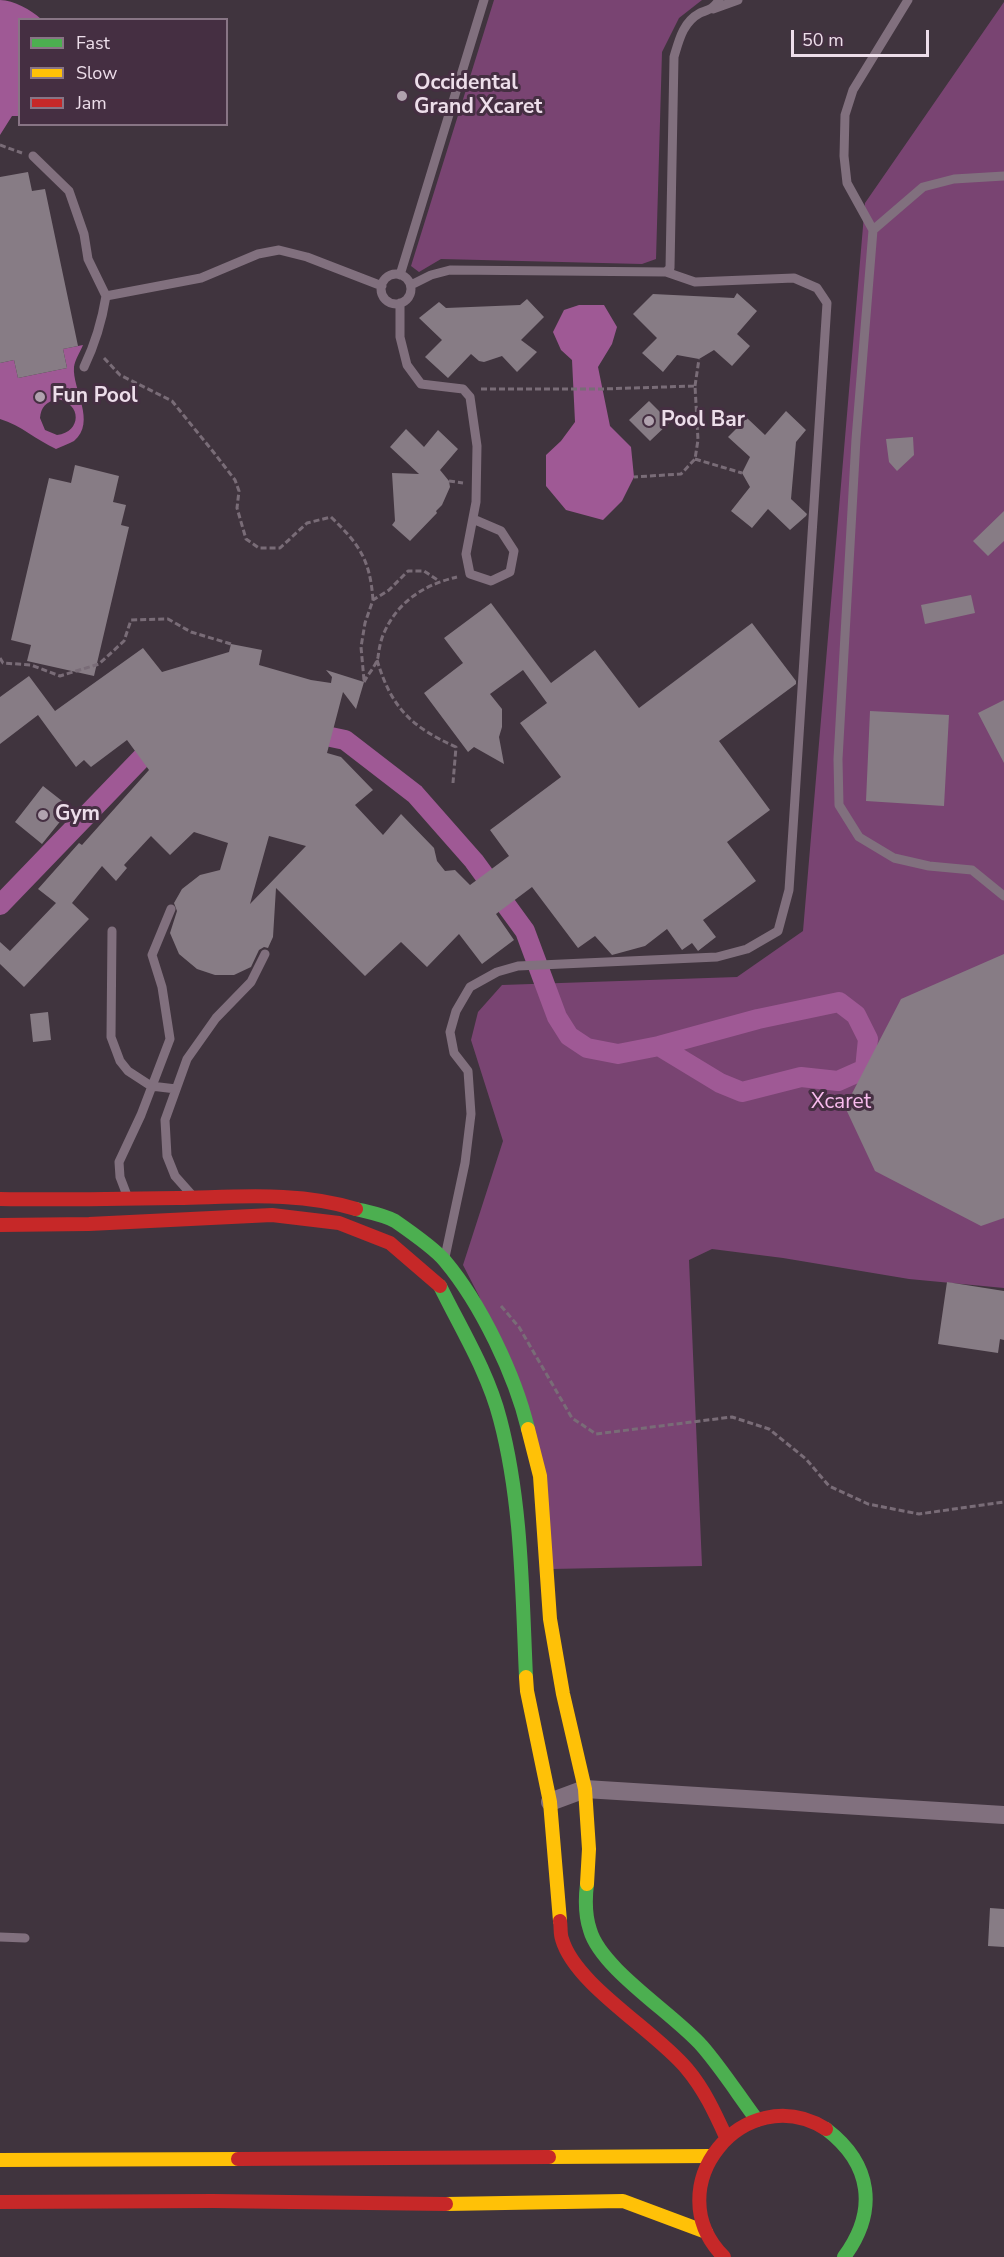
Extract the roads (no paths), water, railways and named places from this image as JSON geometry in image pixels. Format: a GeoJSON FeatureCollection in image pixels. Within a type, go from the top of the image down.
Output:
{"type":"FeatureCollection","features":[{"type":"Feature","properties":{"kind":"street"},"geometry":{"type":"LineString","coordinates":[[0,1199],[268,1196],[334,1202],[393,1220],[444,1260],[470,1298],[499,1350],[523,1408],[540,1476],[550,1619],[563,1694],[585,1789],[589,1849],[585,1906],[590,1932],[599,1948],[620,1971],[701,2045],[757,2120]]}},
{"type":"Feature","properties":{"kind":"street"},"geometry":{"type":"LineString","coordinates":[[0,1225],[272,1215],[339,1223],[390,1243],[438,1283],[479,1364],[500,1417],[513,1479],[527,1691],[550,1802],[562,1939],[571,1957],[590,1981],[686,2068],[713,2107],[726,2137]]}},
{"type":"Feature","properties":{"kind":"street"},"geometry":{"type":"LineString","coordinates":[[550,1802],[585,1789],[1004,1815]]}},
{"type":"Feature","properties":{"kind":"street"},"geometry":{"type":"LineString","coordinates":[[724,2257],[706,2232],[699,2206],[701,2180],[711,2156],[726,2137],[748,2123],[774,2116],[800,2117],[825,2127],[846,2144],[860,2166],[866,2192],[865,2219],[854,2243],[844,2257]]}},
{"type":"Feature","properties":{"kind":"street"},"geometry":{"type":"LineString","coordinates":[[0,2160],[711,2156]]}},
{"type":"Feature","properties":{"kind":"street"},"geometry":{"type":"LineString","coordinates":[[0,2202],[213,2200],[400,2205],[623,2201],[706,2232]]}},
{"type":"Feature","properties":{"kind":"street"},"geometry":{"type":"LineString","coordinates":[[854,2243],[863,2257]]}},
{"type":"Feature","properties":{"kind":"lane"},"geometry":{"type":"LineString","coordinates":[[400,275],[484,0]]}},
{"type":"Feature","properties":{"kind":"lane"},"geometry":{"type":"LineString","coordinates":[[713,9],[719,0]]}},
{"type":"Feature","properties":{"kind":"lane"},"geometry":{"type":"LineString","coordinates":[[666,272],[670,268],[674,57],[682,30],[698,14],[738,0]]}},
{"type":"Feature","properties":{"kind":"lane"},"geometry":{"type":"LineString","coordinates":[[908,0],[853,90],[845,115],[844,156],[847,183],[873,230],[856,439],[838,759],[839,805],[859,837],[894,858],[929,866],[972,870],[1004,896]]}},
{"type":"Feature","properties":{"kind":"lane"},"geometry":{"type":"LineString","coordinates":[[33,156],[69,191],[84,234],[88,260],[106,296],[94,348],[84,367]]}},
{"type":"Feature","properties":{"kind":"lane"},"geometry":{"type":"LineString","coordinates":[[873,230],[923,187],[954,179],[1004,176]]}},
{"type":"Feature","properties":{"kind":"lane"},"geometry":{"type":"LineString","coordinates":[[106,296],[201,278],[258,254],[279,249],[307,257],[382,286]]}},
{"type":"Feature","properties":{"kind":"lane"},"geometry":{"type":"LineString","coordinates":[[411,285],[431,275],[450,270],[666,272],[695,282],[794,278],[817,288],[827,303],[789,891],[778,931],[747,949],[717,957],[518,966],[496,972],[470,987],[456,1011],[450,1032],[454,1053],[468,1071],[471,1114],[465,1163],[438,1283]]}},
{"type":"Feature","properties":{"kind":"lane"},"geometry":{"type":"LineString","coordinates":[[389,276],[405,277],[411,285],[410,296],[400,303],[388,302],[381,292],[389,276]]}},
{"type":"Feature","properties":{"kind":"lane"},"geometry":{"type":"LineString","coordinates":[[400,303],[400,337],[407,365],[421,384],[463,389],[470,397],[477,446],[476,502],[466,554],[470,574],[491,581],[510,572],[514,551],[501,531],[473,519]]}},
{"type":"Feature","properties":{"kind":"lane"},"geometry":{"type":"LineString","coordinates":[[130,1221],[129,1199],[120,1177],[119,1162],[141,1115],[170,1039],[162,987],[152,955],[171,909]]}},
{"type":"Feature","properties":{"kind":"lane"},"geometry":{"type":"LineString","coordinates":[[112,931],[111,1037],[120,1061],[128,1071],[151,1086],[176,1089]]}},
{"type":"Feature","properties":{"kind":"lane"},"geometry":{"type":"LineString","coordinates":[[195,1198],[175,1176],[167,1156],[165,1120],[187,1059],[216,1018],[251,982],[265,954]]}},
{"type":"Feature","properties":{"kind":"lane"},"geometry":{"type":"LineString","coordinates":[[0,1937],[26,1938]]}},
{"type":"Feature","properties":{"kind":"waterway"},"geometry":{"type":"LineString","coordinates":[[307,732],[345,740],[415,794],[474,861],[525,931],[557,1017],[569,1036],[587,1048],[618,1054],[659,1046],[758,1019],[839,1002],[856,1015],[868,1039],[865,1069],[838,1081],[801,1077],[742,1092],[720,1083],[659,1046]]}},
{"type":"Feature","properties":{"kind":"waterway"},"geometry":{"type":"LineString","coordinates":[[0,905],[159,740]]}},
{"type":"Feature","properties":{"kind":"place","name":"Occidental Grand Xcaret"},"geometry":{"type":"Point","coordinates":[402,96]}},
{"type":"Feature","properties":{"kind":"place","name":"Fun Pool"},"geometry":{"type":"Point","coordinates":[40,397]}},
{"type":"Feature","properties":{"kind":"place","name":"Pool Bar"},"geometry":{"type":"Point","coordinates":[649,421]}},
{"type":"Feature","properties":{"kind":"place","name":"Gym"},"geometry":{"type":"Point","coordinates":[43,815]}},
{"type":"Feature","properties":{"kind":"park label","name":"Xcaret"},"geometry":{"type":"Point","coordinates":[841,1103]}}]}
